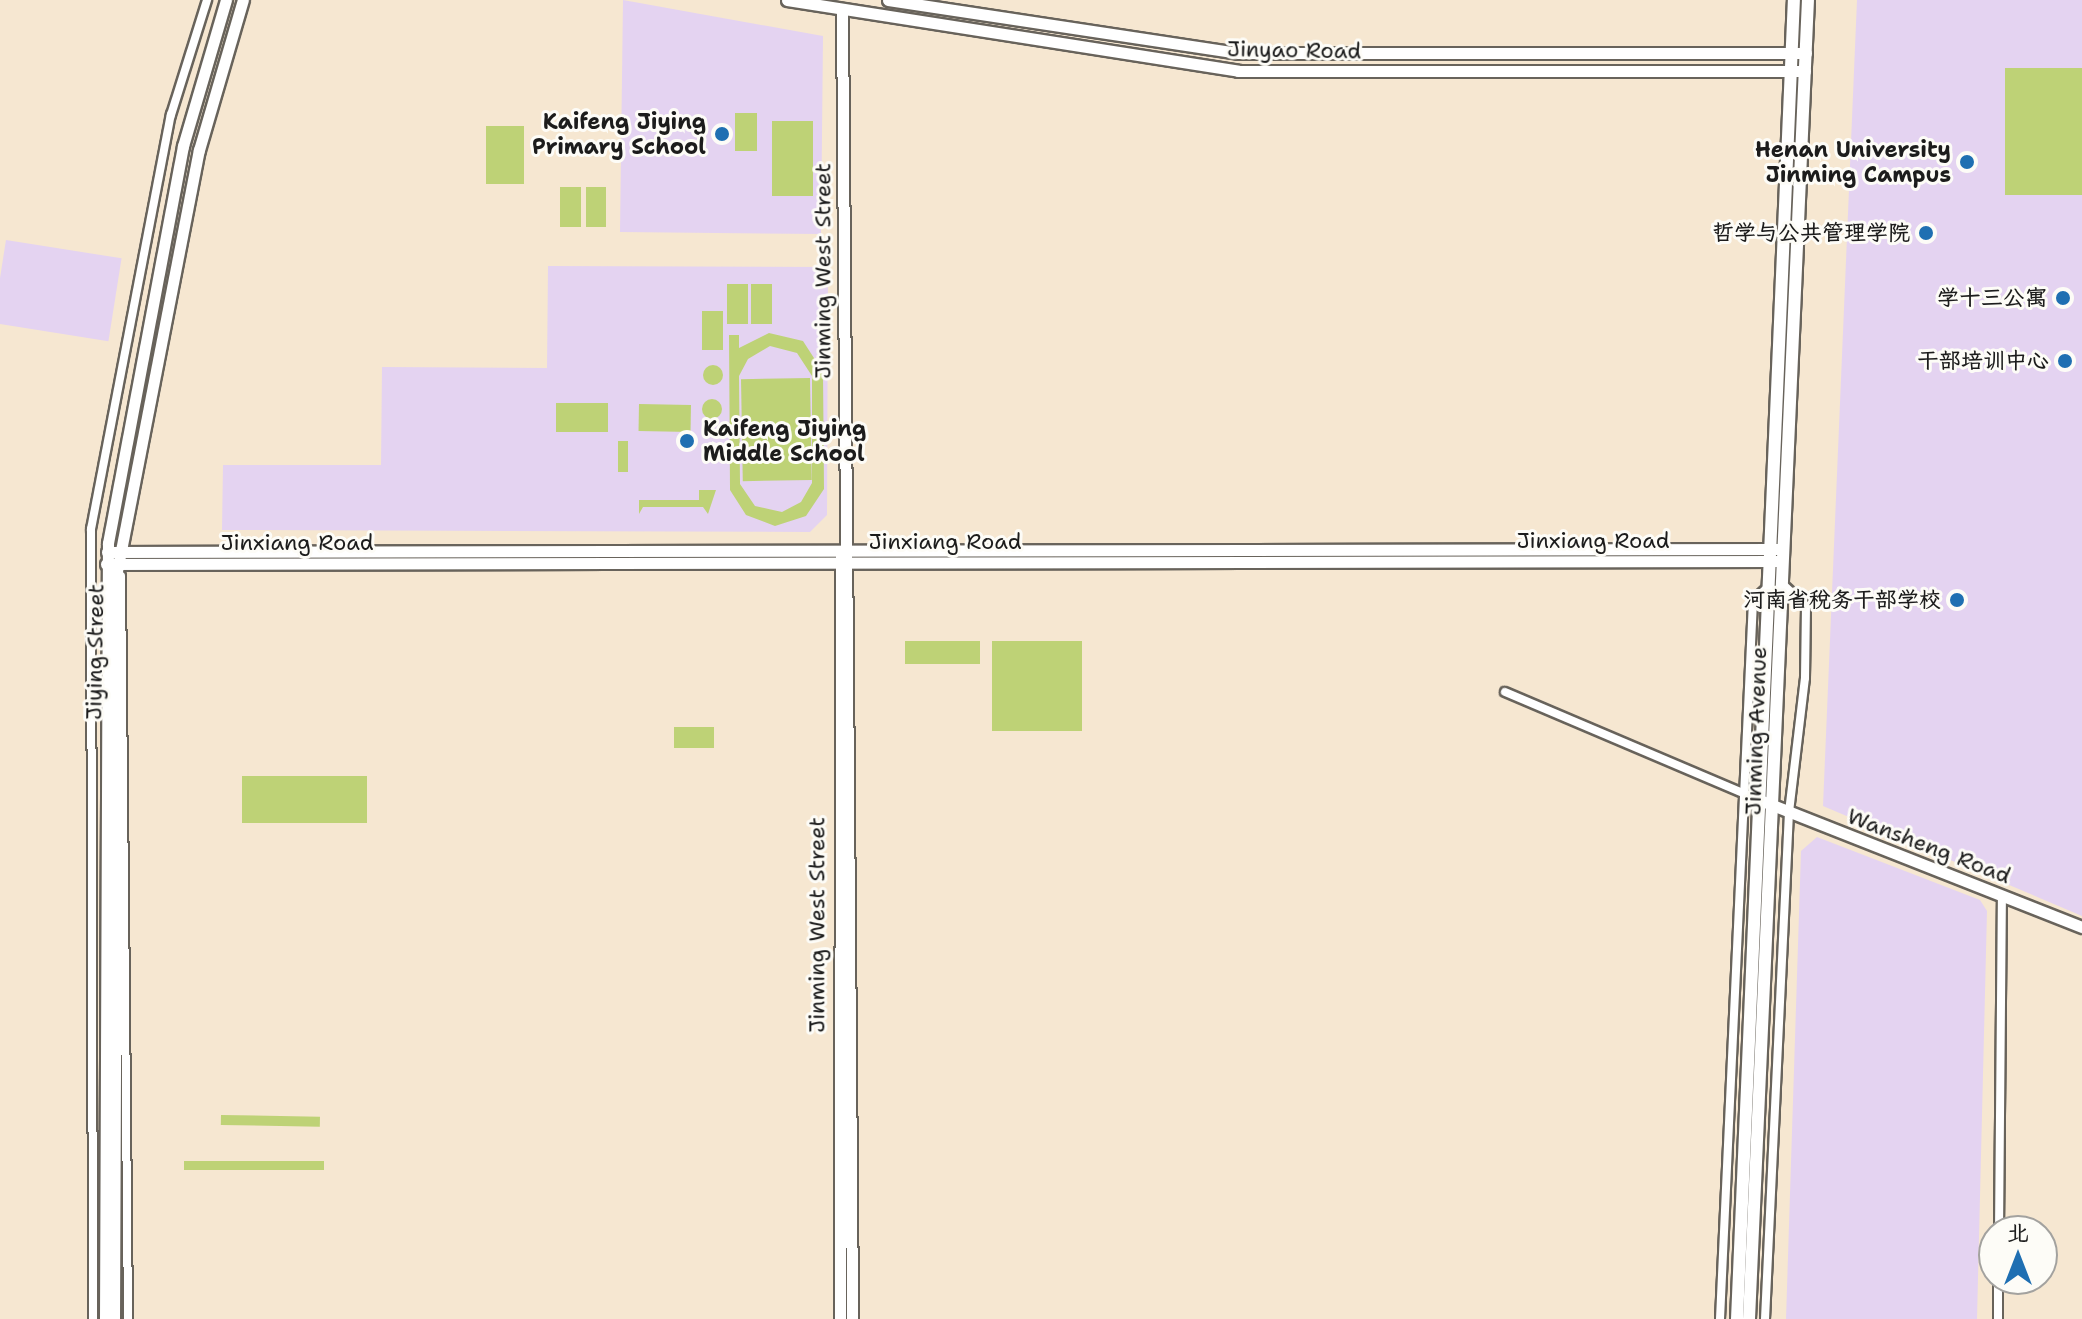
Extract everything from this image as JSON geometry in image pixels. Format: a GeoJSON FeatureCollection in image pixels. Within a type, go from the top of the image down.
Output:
{"type":"FeatureCollection","features":[{"type":"Feature","properties":{"kind":"main road","name":"Jinming Avenue"},"geometry":{"type":"LineString","coordinates":[[1737,1319],[1782,584],[1777,555],[1794,0]]}},
{"type":"Feature","properties":{"kind":"main road","name":"Jinming Avenue"},"geometry":{"type":"LineString","coordinates":[[1749,1319],[1768,803],[1768,586],[1777,555],[1808,0]]}},
{"type":"Feature","properties":{"kind":"street"},"geometry":{"type":"LineString","coordinates":[[93,1319],[91,529],[171,115],[207,0]]}},
{"type":"Feature","properties":{"kind":"street","name":"Jiying Street"},"geometry":{"type":"LineString","coordinates":[[105,1319],[113,558],[177,174],[226,0]]}},
{"type":"Feature","properties":{"kind":"street","name":"Jiying Street"},"geometry":{"type":"LineString","coordinates":[[114,1319],[113,558],[199,150],[243,0]]}},
{"type":"Feature","properties":{"kind":"street","name":"Jinyao Road"},"geometry":{"type":"LineString","coordinates":[[787,0],[1238,71],[1805,71]]}},
{"type":"Feature","properties":{"kind":"street","name":"Jinyao Road"},"geometry":{"type":"LineString","coordinates":[[888,0],[1239,53],[1806,53]]}},
{"type":"Feature","properties":{"kind":"street","name":"Jinming West Street"},"geometry":{"type":"LineString","coordinates":[[840,1319],[844,531],[842,10]]}},
{"type":"Feature","properties":{"kind":"street","name":"Jinxiang Road"},"geometry":{"type":"LineString","coordinates":[[113,558],[1777,555]]}},
{"type":"Feature","properties":{"kind":"street","name":"Jinming West Street"},"geometry":{"type":"LineString","coordinates":[[843,557],[852,1319]]}},
{"type":"Feature","properties":{"kind":"street"},"geometry":{"type":"LineString","coordinates":[[113,558],[125,605],[128,1319]]}},
{"type":"Feature","properties":{"kind":"street"},"geometry":{"type":"LineString","coordinates":[[1765,1319],[1789,812],[1800,760],[1806,606],[1782,584]]}},
{"type":"Feature","properties":{"kind":"street"},"geometry":{"type":"LineString","coordinates":[[1720,1319],[1753,601],[1768,586]]}},
{"type":"Feature","properties":{"kind":"street"},"geometry":{"type":"LineString","coordinates":[[1505,692],[1768,803]]}},
{"type":"Feature","properties":{"kind":"street","name":"Wansheng Road"},"geometry":{"type":"LineString","coordinates":[[1768,803],[2082,927]]}},
{"type":"Feature","properties":{"kind":"street"},"geometry":{"type":"LineString","coordinates":[[1999,1215],[2002,896]]}},
{"type":"Feature","properties":{"kind":"street"},"geometry":{"type":"LineString","coordinates":[[1998,1295],[1998,1319]]}},
{"type":"Feature","properties":{"kind":"shaded area","name":"Kaifeng Jiying Primary School"},"geometry":{"type":"Polygon","coordinates":[[[623,0],[823,36],[821,234],[620,232],[623,0]]]}},
{"type":"Feature","properties":{"kind":"shaded area"},"geometry":{"type":"Polygon","coordinates":[[[1857,0],[2082,0],[2082,916],[1823,806],[1857,0]]]}},
{"type":"Feature","properties":{"kind":"shaded area"},"geometry":{"type":"Polygon","coordinates":[[[6,240],[122,258],[108,341],[0,324],[0,278],[6,240]]]}},
{"type":"Feature","properties":{"kind":"shaded area","name":"Kaifeng Jiying Middle School"},"geometry":{"type":"Polygon","coordinates":[[[548,266],[828,267],[827,515],[810,532],[222,530],[223,465],[381,465],[382,367],[547,368],[548,266]]]}},
{"type":"Feature","properties":{"kind":"shaded area"},"geometry":{"type":"Polygon","coordinates":[[[1817,837],[1980,900],[1987,911],[1977,1319],[1786,1319],[1801,851],[1817,837]]]}},
{"type":"Feature","properties":{"kind":"green space"},"geometry":{"type":"Polygon","coordinates":[[[2005,68],[2082,68],[2082,195],[2005,195],[2005,68]]]}},
{"type":"Feature","properties":{"kind":"green space"},"geometry":{"type":"Polygon","coordinates":[[[735,113],[757,113],[757,151],[735,151],[735,113]]]}},
{"type":"Feature","properties":{"kind":"green space"},"geometry":{"type":"Polygon","coordinates":[[[772,121],[813,121],[813,196],[772,196],[772,121]]]}},
{"type":"Feature","properties":{"kind":"green space"},"geometry":{"type":"Polygon","coordinates":[[[486,126],[524,126],[524,184],[486,184],[486,126]]]}},
{"type":"Feature","properties":{"kind":"green space"},"geometry":{"type":"Polygon","coordinates":[[[560,187],[581,187],[581,227],[560,227],[560,187]]]}},
{"type":"Feature","properties":{"kind":"green space"},"geometry":{"type":"Polygon","coordinates":[[[586,187],[606,187],[606,227],[586,227],[586,187]]]}},
{"type":"Feature","properties":{"kind":"green space"},"geometry":{"type":"Polygon","coordinates":[[[727,284],[748,284],[748,324],[727,324],[727,284]]]}},
{"type":"Feature","properties":{"kind":"green space"},"geometry":{"type":"Polygon","coordinates":[[[751,284],[772,284],[772,324],[751,324],[751,284]]]}},
{"type":"Feature","properties":{"kind":"green space"},"geometry":{"type":"Polygon","coordinates":[[[702,311],[723,311],[723,350],[702,350],[702,311]]]}},
{"type":"Feature","properties":{"kind":"green space"},"geometry":{"type":"Polygon","coordinates":[[[769,333],[803,341],[823,372],[824,489],[806,516],[775,526],[746,515],[730,490],[729,335],[739,335],[739,348],[769,333]],[[770,346],[748,359],[739,376],[740,484],[755,506],[782,512],[801,502],[812,483],[812,376],[797,353],[770,346]]]}},
{"type":"Feature","properties":{"kind":"green space"},"geometry":{"type":"Polygon","coordinates":[[[713,365],[720,368],[723,375],[720,382],[713,385],[706,382],[703,375],[706,368],[713,365]]]}},
{"type":"Feature","properties":{"kind":"green space"},"geometry":{"type":"Polygon","coordinates":[[[810,378],[812,480],[743,481],[741,379],[810,378]]]}},
{"type":"Feature","properties":{"kind":"green space"},"geometry":{"type":"Polygon","coordinates":[[[712,399],[719,402],[722,409],[719,416],[712,419],[705,416],[702,409],[705,402],[712,399]]]}},
{"type":"Feature","properties":{"kind":"green space"},"geometry":{"type":"Polygon","coordinates":[[[556,403],[608,403],[608,432],[556,432],[556,403]]]}},
{"type":"Feature","properties":{"kind":"green space"},"geometry":{"type":"Polygon","coordinates":[[[639,404],[691,405],[691,432],[639,431],[639,404]]]}},
{"type":"Feature","properties":{"kind":"green space"},"geometry":{"type":"Polygon","coordinates":[[[618,441],[628,441],[628,472],[618,472],[618,441]]]}},
{"type":"Feature","properties":{"kind":"green space"},"geometry":{"type":"Polygon","coordinates":[[[699,490],[716,490],[708,514],[703,507],[643,507],[639,514],[639,500],[699,500],[699,490]]]}},
{"type":"Feature","properties":{"kind":"green space"},"geometry":{"type":"Polygon","coordinates":[[[905,641],[980,641],[980,664],[905,664],[905,641]]]}},
{"type":"Feature","properties":{"kind":"green space"},"geometry":{"type":"Polygon","coordinates":[[[992,641],[1082,641],[1082,731],[992,731],[992,641]]]}},
{"type":"Feature","properties":{"kind":"green space"},"geometry":{"type":"Polygon","coordinates":[[[674,727],[714,727],[714,748],[674,748],[674,727]]]}},
{"type":"Feature","properties":{"kind":"green space"},"geometry":{"type":"Polygon","coordinates":[[[242,776],[367,776],[367,823],[242,823],[242,776]]]}},
{"type":"Feature","properties":{"kind":"green space"},"geometry":{"type":"Polygon","coordinates":[[[221,1115],[320,1117],[320,1127],[221,1125],[221,1115]]]}},
{"type":"Feature","properties":{"kind":"green space"},"geometry":{"type":"Polygon","coordinates":[[[184,1161],[324,1161],[324,1170],[184,1170],[184,1161]]]}},
{"type":"Feature","properties":{"kind":"place","name":"Kaifeng Jiying Primary School"},"geometry":{"type":"Point","coordinates":[722,134]}},
{"type":"Feature","properties":{"kind":"place","name":"Henan University Jinming Campus"},"geometry":{"type":"Point","coordinates":[1967,162]}},
{"type":"Feature","properties":{"kind":"place","name":"哲学与公共管理学院"},"geometry":{"type":"Point","coordinates":[1926,233]}},
{"type":"Feature","properties":{"kind":"place","name":"学十三公寓"},"geometry":{"type":"Point","coordinates":[2063,298]}},
{"type":"Feature","properties":{"kind":"place","name":"干部培训中心"},"geometry":{"type":"Point","coordinates":[2065,361]}},
{"type":"Feature","properties":{"kind":"place","name":"Kaifeng Jiying Middle School"},"geometry":{"type":"Point","coordinates":[687,441]}},
{"type":"Feature","properties":{"kind":"place","name":"河南省税务干部学校"},"geometry":{"type":"Point","coordinates":[1957,600]}}]}
